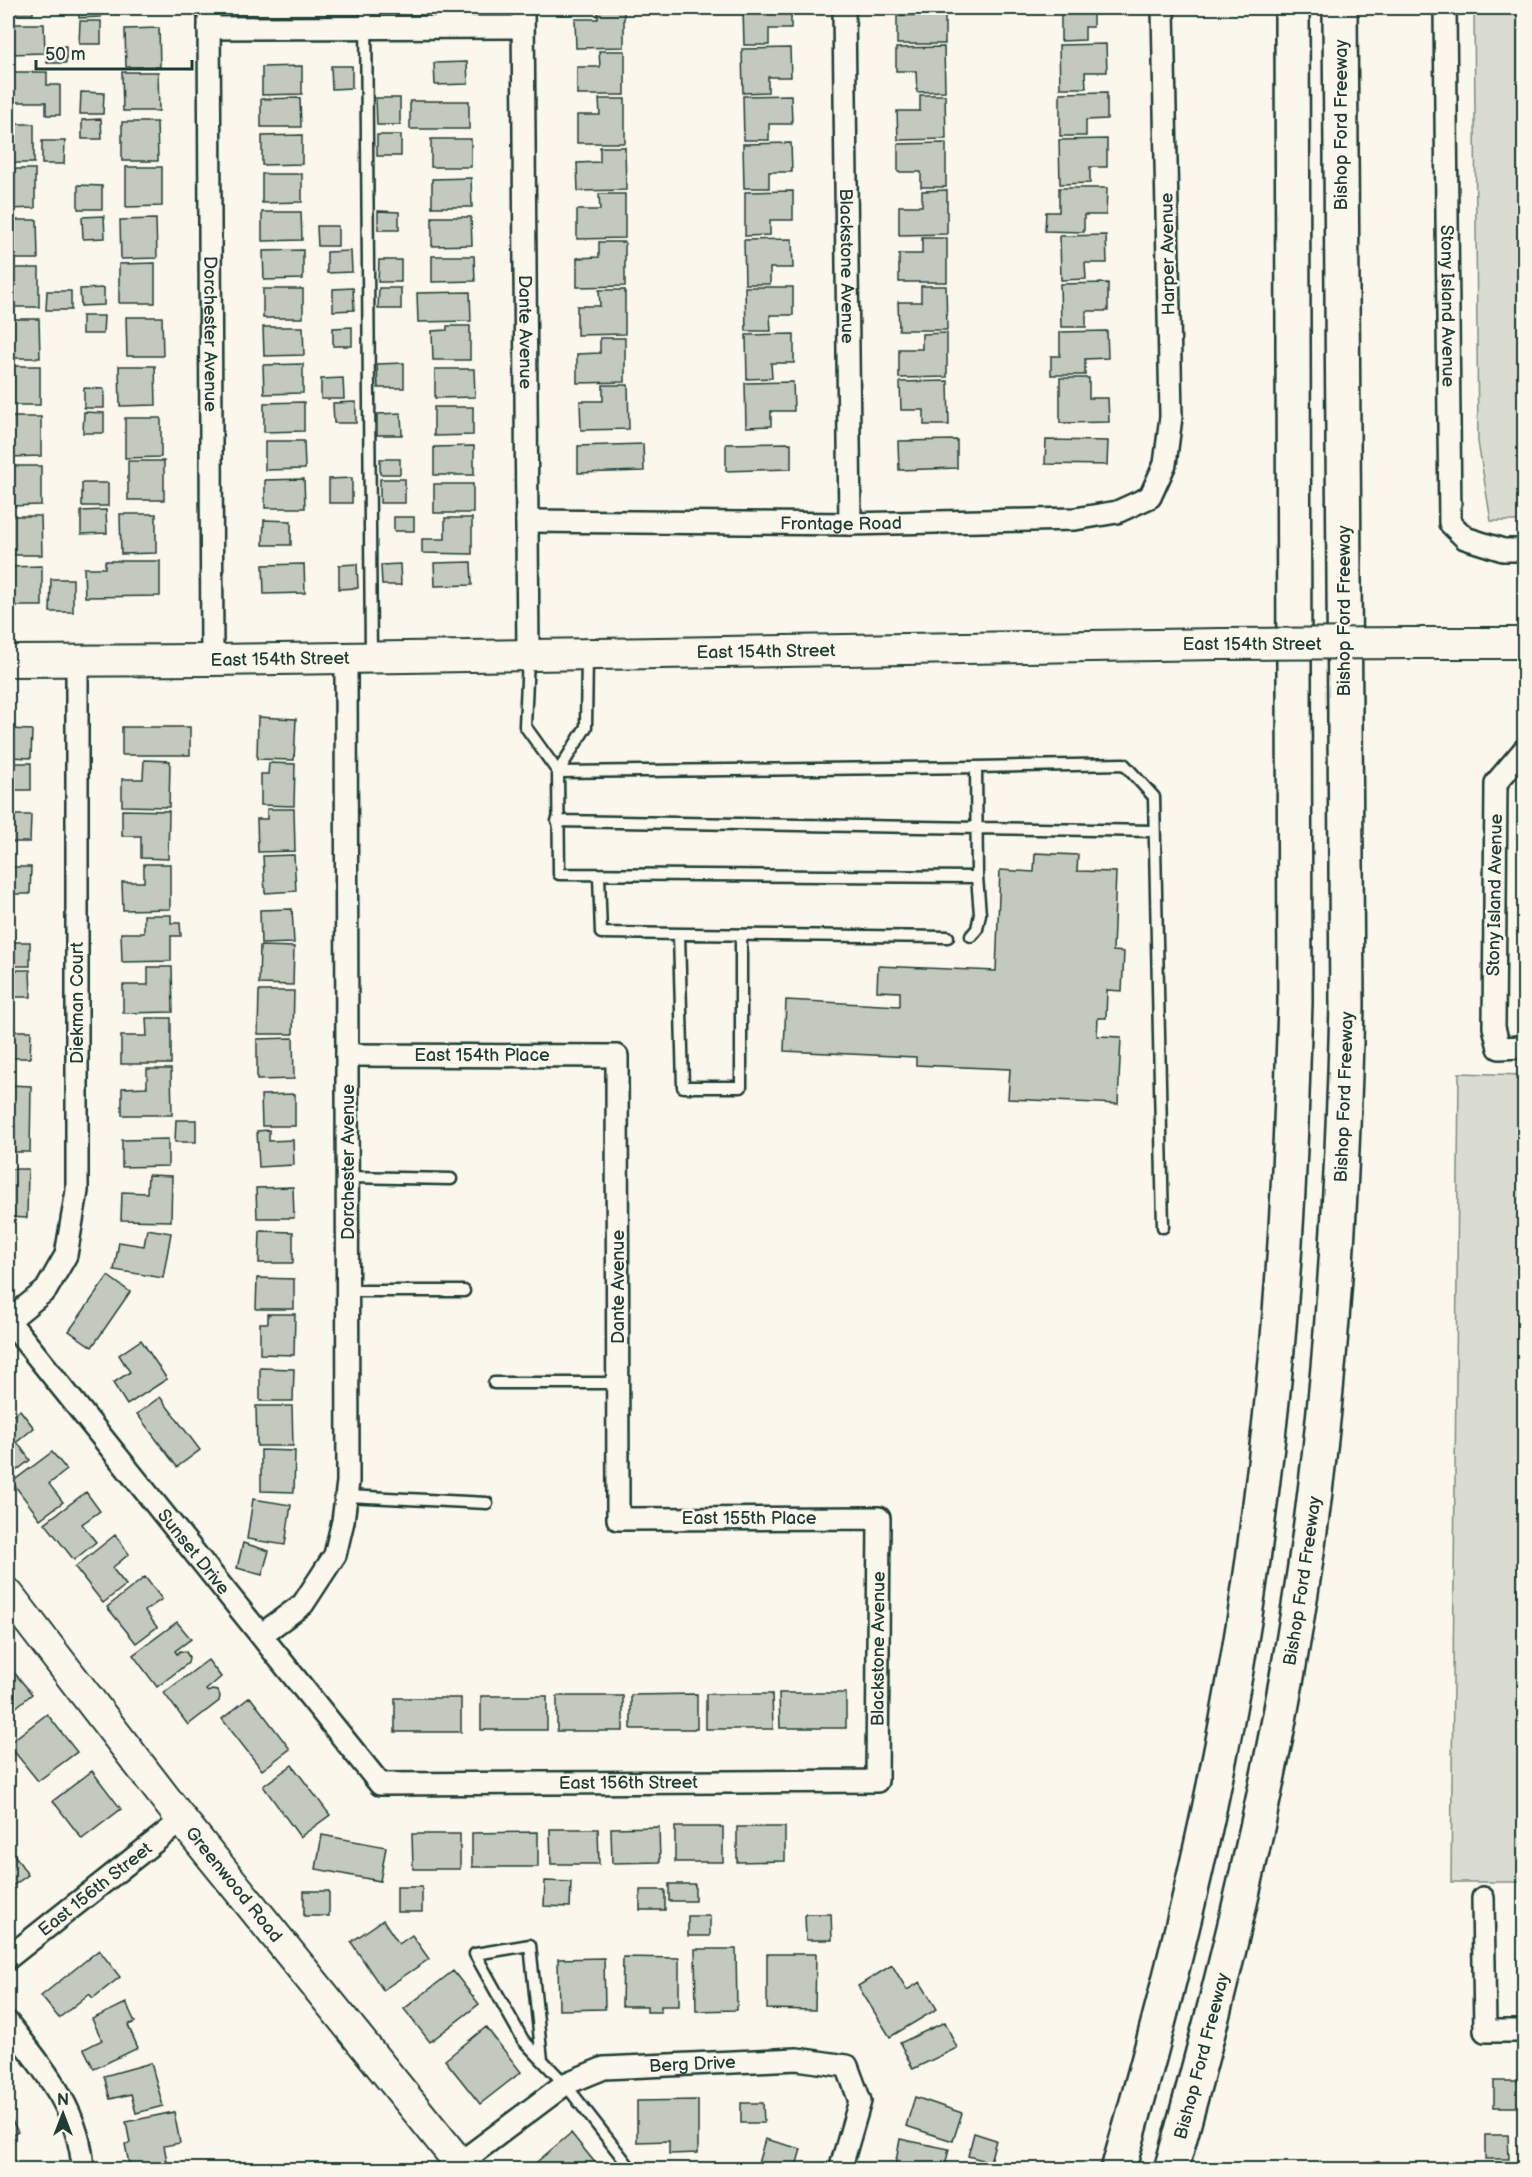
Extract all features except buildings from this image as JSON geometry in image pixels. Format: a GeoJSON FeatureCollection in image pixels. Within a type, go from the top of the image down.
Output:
{"type":"FeatureCollection","features":[{"type":"Feature","properties":{"kind":"highway"},"geometry":{"type":"LineString","coordinates":[[1118,2169],[1156,2037],[1228,1715],[1252,1562],[1281,1300],[1290,1157],[1295,1002],[1292,8]]}},
{"type":"Feature","properties":{"kind":"highway","name":"Bishop Ford Freeway"},"geometry":{"type":"LineString","coordinates":[[1171,2169],[1246,1883],[1278,1727],[1304,1573],[1322,1436],[1334,1305],[1343,1162],[1347,1006],[1340,8]]}},
{"type":"Feature","properties":{"kind":"street","name":"Blackstone Avenue"},"geometry":{"type":"LineString","coordinates":[[844,8],[850,524]]}},
{"type":"Feature","properties":{"kind":"street","name":"Harper Avenue"},"geometry":{"type":"LineString","coordinates":[[1150,497],[1165,464],[1171,417],[1163,8]]}},
{"type":"Feature","properties":{"kind":"street","name":"Stony Island Avenue"},"geometry":{"type":"LineString","coordinates":[[1445,8],[1450,523],[1465,538],[1503,550],[1524,550]]}},
{"type":"Feature","properties":{"kind":"street"},"geometry":{"type":"LineString","coordinates":[[209,18],[523,17]]}},
{"type":"Feature","properties":{"kind":"street","name":"Dante Avenue"},"geometry":{"type":"LineString","coordinates":[[523,17],[528,655]]}},
{"type":"Feature","properties":{"kind":"street","name":"Dorchester Avenue"},"geometry":{"type":"LineString","coordinates":[[209,18],[212,660]]}},
{"type":"Feature","properties":{"kind":"street","name":"Frontage Road"},"geometry":{"type":"LineString","coordinates":[[527,521],[850,524],[1075,519],[1117,512],[1150,497]]}},
{"type":"Feature","properties":{"kind":"street","name":"East 154th Street"},"geometry":{"type":"LineString","coordinates":[[8,661],[212,660],[1221,644],[1524,643]]}},
{"type":"Feature","properties":{"kind":"street","name":"Dorchester Avenue"},"geometry":{"type":"LineString","coordinates":[[261,1635],[303,1605],[320,1581],[335,1555],[347,1496],[347,1055],[359,657]]}},
{"type":"Feature","properties":{"kind":"street","name":"Diekman Court"},"geometry":{"type":"LineString","coordinates":[[8,1321],[46,1290],[66,1255],[77,1191],[77,661]]}},
{"type":"Feature","properties":{"kind":"street","name":"Stony Island Avenue"},"geometry":{"type":"LineString","coordinates":[[1524,750],[1496,783],[1494,1028],[1499,1048],[1524,1047]]}},
{"type":"Feature","properties":{"kind":"street","name":"East 154th Place"},"geometry":{"type":"LineString","coordinates":[[347,1055],[617,1056]]}},
{"type":"Feature","properties":{"kind":"street","name":"Dante Avenue"},"geometry":{"type":"LineString","coordinates":[[617,1056],[618,1519]]}},
{"type":"Feature","properties":{"kind":"street","name":"Sunset Drive"},"geometry":{"type":"LineString","coordinates":[[8,1321],[380,1784]]}},
{"type":"Feature","properties":{"kind":"street","name":"Blackstone Avenue"},"geometry":{"type":"LineString","coordinates":[[877,1781],[879,1518]]}},
{"type":"Feature","properties":{"kind":"street","name":"East 155th Place"},"geometry":{"type":"LineString","coordinates":[[618,1519],[879,1518]]}},
{"type":"Feature","properties":{"kind":"street","name":"Greenwood Road"},"geometry":{"type":"LineString","coordinates":[[8,1594],[182,1820],[463,2166]]}},
{"type":"Feature","properties":{"kind":"street","name":"East 156th Street"},"geometry":{"type":"LineString","coordinates":[[380,1784],[877,1781]]}},
{"type":"Feature","properties":{"kind":"street","name":"East 156th Street"},"geometry":{"type":"LineString","coordinates":[[8,1958],[182,1820]]}},
{"type":"Feature","properties":{"kind":"street"},"geometry":{"type":"LineString","coordinates":[[1483,1898],[1485,2031],[1524,2031]]}},
{"type":"Feature","properties":{"kind":"street"},"geometry":{"type":"LineString","coordinates":[[8,2024],[52,2079],[69,2111],[82,2153],[83,2169]]}},
{"type":"Feature","properties":{"kind":"street","name":"Berg Drive"},"geometry":{"type":"LineString","coordinates":[[463,2166],[565,2084],[604,2068],[797,2059],[846,2066],[860,2101],[840,2169]]}},
{"type":"Feature","properties":{"kind":"lane"},"geometry":{"type":"LineString","coordinates":[[359,657],[366,18]]}},
{"type":"Feature","properties":{"kind":"lane"},"geometry":{"type":"LineString","coordinates":[[587,654],[586,727],[558,772],[559,874],[977,877]]}},
{"type":"Feature","properties":{"kind":"lane"},"geometry":{"type":"LineString","coordinates":[[528,655],[525,726],[558,772]]}},
{"type":"Feature","properties":{"kind":"lane"},"geometry":{"type":"LineString","coordinates":[[558,772],[1124,764],[1154,797],[1163,1227]]}},
{"type":"Feature","properties":{"kind":"lane"},"geometry":{"type":"LineString","coordinates":[[971,936],[978,929],[980,914],[977,877],[976,767]]}},
{"type":"Feature","properties":{"kind":"lane"},"geometry":{"type":"LineString","coordinates":[[557,821],[1154,831]]}},
{"type":"Feature","properties":{"kind":"lane"},"geometry":{"type":"LineString","coordinates":[[599,876],[601,933],[948,937]]}},
{"type":"Feature","properties":{"kind":"lane"},"geometry":{"type":"LineString","coordinates":[[678,934],[683,1087],[741,1087],[741,935]]}},
{"type":"Feature","properties":{"kind":"lane"},"geometry":{"type":"LineString","coordinates":[[347,1177],[451,1179]]}},
{"type":"Feature","properties":{"kind":"lane"},"geometry":{"type":"LineString","coordinates":[[348,1291],[464,1291]]}},
{"type":"Feature","properties":{"kind":"lane"},"geometry":{"type":"LineString","coordinates":[[494,1383],[618,1383]]}},
{"type":"Feature","properties":{"kind":"lane"},"geometry":{"type":"LineString","coordinates":[[347,1496],[486,1503]]}},
{"type":"Feature","properties":{"kind":"lane"},"geometry":{"type":"LineString","coordinates":[[542,2060],[530,1945],[474,1954],[523,2040],[542,2060],[565,2084],[632,2169]]}},
{"type":"Feature","properties":{"kind":"shaded area"},"geometry":{"type":"Polygon","coordinates":[[[1474,8],[1524,8],[1524,521],[1491,521],[1478,442],[1474,8]]]}},
{"type":"Feature","properties":{"kind":"shaded area"},"geometry":{"type":"Polygon","coordinates":[[[1459,1073],[1524,1075],[1524,1882],[1451,1882],[1459,1073]]]}}]}
